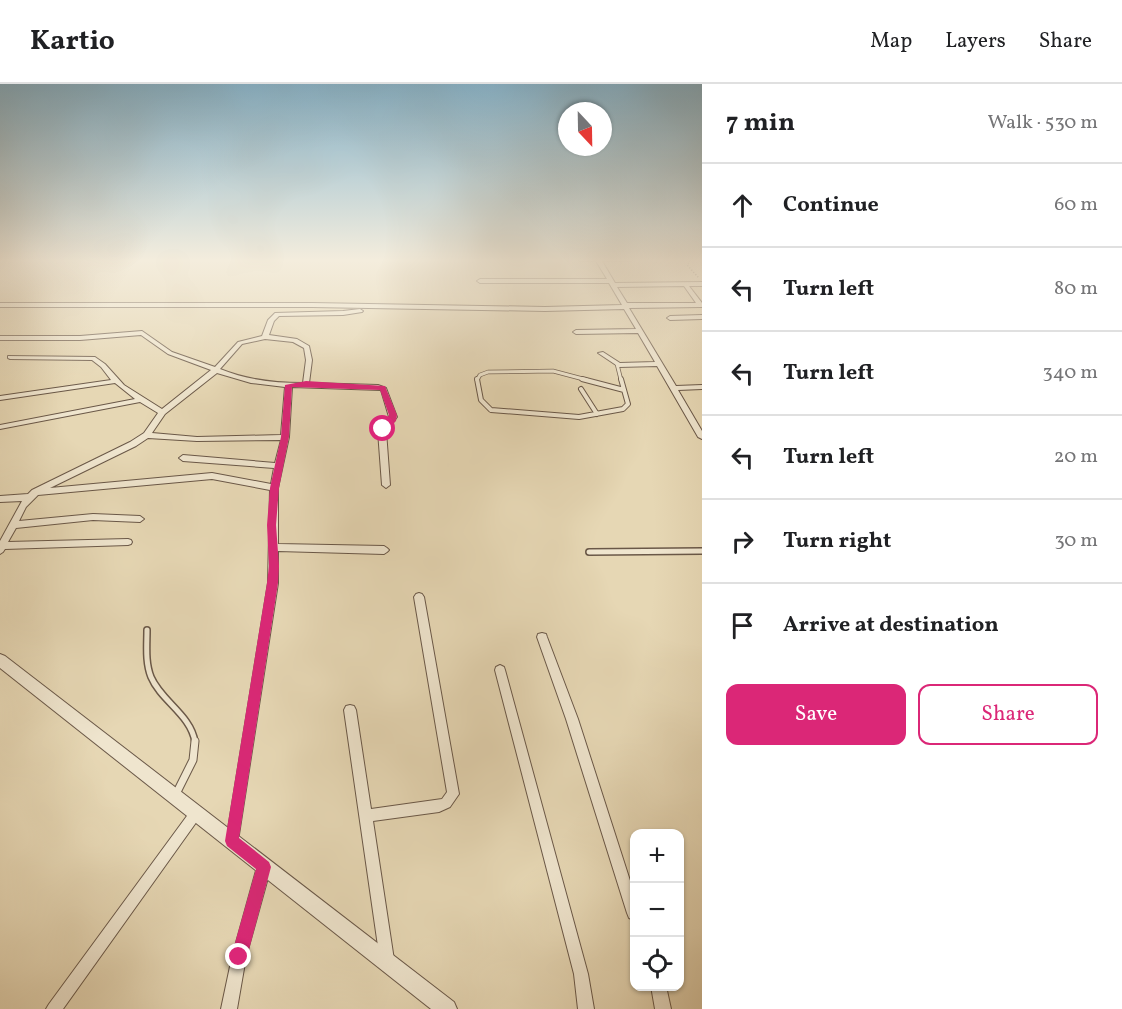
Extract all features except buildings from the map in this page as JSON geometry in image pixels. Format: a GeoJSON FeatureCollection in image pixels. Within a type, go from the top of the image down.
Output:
{"type":"FeatureCollection","features":[{"type":"Feature","properties":{"kind":"street"},"geometry":{"type":"LineString","coordinates":[[624,302],[702,437]]}},
{"type":"Feature","properties":{"kind":"street"},"geometry":{"type":"LineString","coordinates":[[0,305],[545,309],[701,305]]}},
{"type":"Feature","properties":{"kind":"street"},"geometry":{"type":"LineString","coordinates":[[265,337],[272,317],[279,314],[344,313],[373,308]]}},
{"type":"Feature","properties":{"kind":"street"},"geometry":{"type":"LineString","coordinates":[[670,318],[702,317]]}},
{"type":"Feature","properties":{"kind":"street"},"geometry":{"type":"LineString","coordinates":[[576,332],[640,331]]}},
{"type":"Feature","properties":{"kind":"street"},"geometry":{"type":"LineString","coordinates":[[0,338],[62,339],[142,333],[170,353],[249,381],[289,385],[306,383],[378,387],[386,391],[393,415],[393,419],[382,431],[386,485]]}},
{"type":"Feature","properties":{"kind":"street"},"geometry":{"type":"LineString","coordinates":[[128,542],[2,548],[23,505],[32,495],[147,435],[162,412],[216,370],[240,343],[265,337],[295,340],[307,347],[309,360],[306,383]]}},
{"type":"Feature","properties":{"kind":"street"},"geometry":{"type":"LineString","coordinates":[[50,357],[62,339]]}},
{"type":"Feature","properties":{"kind":"street"},"geometry":{"type":"LineString","coordinates":[[601,353],[617,364],[660,364]]}},
{"type":"Feature","properties":{"kind":"street"},"geometry":{"type":"LineString","coordinates":[[10,357],[97,359],[117,381],[141,400],[162,412]]}},
{"type":"Feature","properties":{"kind":"street"},"geometry":{"type":"LineString","coordinates":[[0,398],[117,381]]}},
{"type":"Feature","properties":{"kind":"street"},"geometry":{"type":"LineString","coordinates":[[232,841],[261,667],[274,566],[272,525],[274,488],[285,437],[289,385]]}},
{"type":"Feature","properties":{"kind":"street"},"geometry":{"type":"LineString","coordinates":[[674,388],[702,387]]}},
{"type":"Feature","properties":{"kind":"street"},"geometry":{"type":"LineString","coordinates":[[0,427],[141,400]]}},
{"type":"Feature","properties":{"kind":"street"},"geometry":{"type":"LineString","coordinates":[[147,435],[197,439],[285,437]]}},
{"type":"Feature","properties":{"kind":"street"},"geometry":{"type":"LineString","coordinates":[[183,458],[279,466]]}},
{"type":"Feature","properties":{"kind":"street"},"geometry":{"type":"LineString","coordinates":[[0,499],[203,476],[224,477],[274,488]]}},
{"type":"Feature","properties":{"kind":"street"},"geometry":{"type":"LineString","coordinates":[[13,525],[93,517],[140,519]]}},
{"type":"Feature","properties":{"kind":"street"},"geometry":{"type":"LineString","coordinates":[[273,547],[384,550]]}},
{"type":"Feature","properties":{"kind":"street"},"geometry":{"type":"LineString","coordinates":[[367,816],[439,806],[451,799],[453,794],[419,597]]}},
{"type":"Feature","properties":{"kind":"street"},"geometry":{"type":"LineString","coordinates":[[542,637],[572,719],[630,900]]}},
{"type":"Feature","properties":{"kind":"street"},"geometry":{"type":"LineString","coordinates":[[0,660],[447,1009]]}},
{"type":"Feature","properties":{"kind":"street"},"geometry":{"type":"LineString","coordinates":[[500,670],[581,974],[586,1009]]}},
{"type":"Feature","properties":{"kind":"street"},"geometry":{"type":"LineString","coordinates":[[350,710],[388,963]]}},
{"type":"Feature","properties":{"kind":"street"},"geometry":{"type":"LineString","coordinates":[[54,1009],[196,813]]}},
{"type":"Feature","properties":{"kind":"street"},"geometry":{"type":"LineString","coordinates":[[229,1009],[239,957],[264,867]]}},
{"type":"Feature","properties":{"kind":"street"},"geometry":{"type":"LineString","coordinates":[[659,991],[663,1009]]}},
{"type":"Feature","properties":{"kind":"lane"},"geometry":{"type":"LineString","coordinates":[[617,364],[628,404],[626,408],[597,414],[566,417],[492,411],[482,403],[477,378],[488,372],[553,371],[624,390]]}},
{"type":"Feature","properties":{"kind":"lane"},"geometry":{"type":"LineString","coordinates":[[581,389],[597,414]]}},
{"type":"Feature","properties":{"kind":"lane"},"geometry":{"type":"LineString","coordinates":[[589,552],[702,551]]}},
{"type":"Feature","properties":{"kind":"lane"},"geometry":{"type":"LineString","coordinates":[[147,630],[148,666],[151,677],[161,694],[190,726],[195,739],[194,759],[174,796]]}},
{"type":"Feature","properties":{"kind":"route"},"geometry":{"type":"LineString","coordinates":[[239,957],[264,867],[232,841],[273,583],[274,488],[285,437],[289,385],[306,383],[383,388],[393,411],[393,419],[383,429]]}}]}
